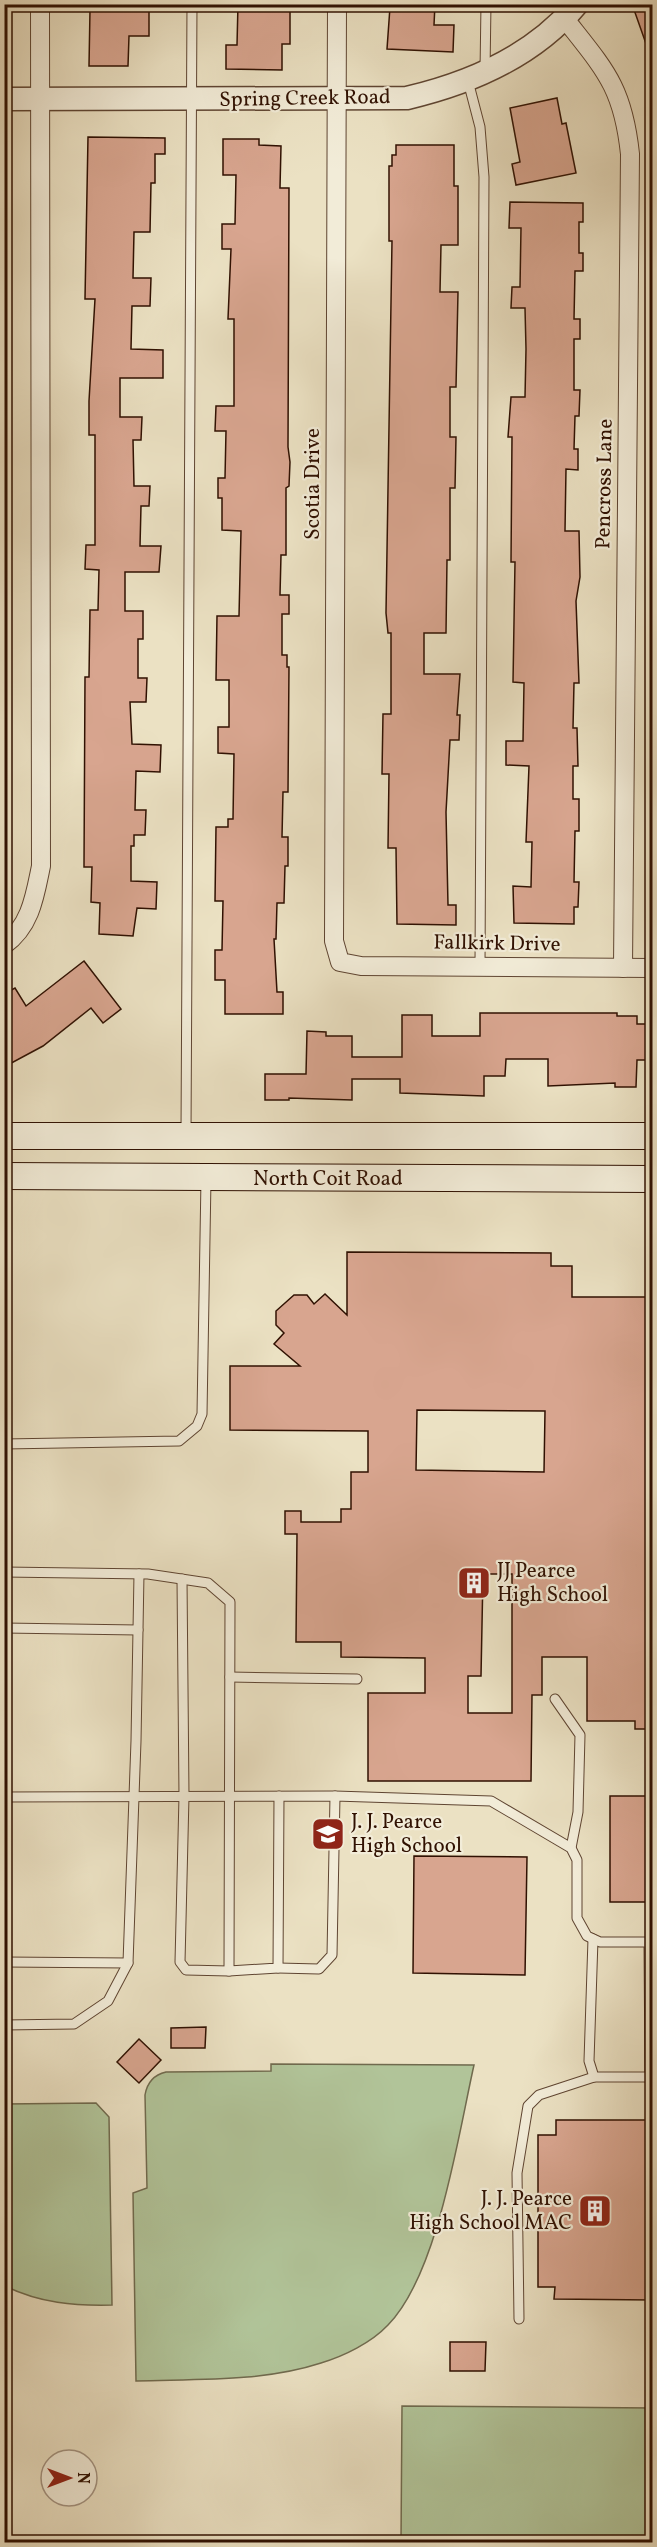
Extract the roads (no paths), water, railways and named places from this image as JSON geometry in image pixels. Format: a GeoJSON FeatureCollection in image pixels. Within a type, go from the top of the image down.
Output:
{"type":"FeatureCollection","features":[{"type":"Feature","properties":{"kind":"main road","name":"North Coit Road"},"geometry":{"type":"LineString","coordinates":[[4,1136],[652,1136]]}},
{"type":"Feature","properties":{"kind":"main road","name":"North Coit Road"},"geometry":{"type":"LineString","coordinates":[[4,1176],[206,1179],[652,1179]]}},
{"type":"Feature","properties":{"kind":"street"},"geometry":{"type":"LineString","coordinates":[[4,945],[12,940],[32,911],[41,866],[40,4]]}},
{"type":"Feature","properties":{"kind":"street","name":"Scotia Drive"},"geometry":{"type":"LineString","coordinates":[[337,4],[334,941],[340,962]]}},
{"type":"Feature","properties":{"kind":"street","name":"Spring Creek Road"},"geometry":{"type":"LineString","coordinates":[[4,99],[337,100],[407,98],[476,77],[509,60],[571,12]]}},
{"type":"Feature","properties":{"kind":"street","name":"Pencross Lane"},"geometry":{"type":"LineString","coordinates":[[571,12],[618,93],[627,123],[630,154],[623,968]]}},
{"type":"Feature","properties":{"kind":"street","name":"Fallkirk Drive"},"geometry":{"type":"LineString","coordinates":[[340,962],[361,966],[652,968]]}},
{"type":"Feature","properties":{"kind":"lane"},"geometry":{"type":"LineString","coordinates":[[186,1137],[192,4]]}},
{"type":"Feature","properties":{"kind":"lane"},"geometry":{"type":"LineString","coordinates":[[480,967],[484,177],[476,77],[486,4]]}},
{"type":"Feature","properties":{"kind":"lane"},"geometry":{"type":"LineString","coordinates":[[4,1444],[179,1441],[197,1426],[202,1414],[206,1179]]}},
{"type":"Feature","properties":{"kind":"lane"},"geometry":{"type":"LineString","coordinates":[[4,1572],[139,1574],[182,1579],[208,1583],[230,1602],[229,1971]]}},
{"type":"Feature","properties":{"kind":"lane"},"geometry":{"type":"LineString","coordinates":[[4,2025],[74,2024],[108,2001],[128,1963],[139,1574]]}},
{"type":"Feature","properties":{"kind":"lane"},"geometry":{"type":"LineString","coordinates":[[182,1579],[184,1796],[180,1962],[186,1970],[229,1971],[278,1968],[319,1970],[332,1955],[335,1796]]}},
{"type":"Feature","properties":{"kind":"lane"},"geometry":{"type":"LineString","coordinates":[[4,1628],[138,1630]]}},
{"type":"Feature","properties":{"kind":"lane"},"geometry":{"type":"LineString","coordinates":[[230,1677],[357,1679]]}},
{"type":"Feature","properties":{"kind":"lane"},"geometry":{"type":"LineString","coordinates":[[555,1699],[580,1735],[578,1812],[571,1848]]}},
{"type":"Feature","properties":{"kind":"lane"},"geometry":{"type":"LineString","coordinates":[[278,1968],[279,1796]]}},
{"type":"Feature","properties":{"kind":"lane"},"geometry":{"type":"LineString","coordinates":[[4,1797],[335,1796],[491,1801],[571,1848],[577,1860],[577,1918],[587,1936],[600,1942],[651,1942],[651,2077],[594,2077],[539,2095],[528,2106],[517,2173],[519,2319]]}},
{"type":"Feature","properties":{"kind":"lane"},"geometry":{"type":"LineString","coordinates":[[593,1939],[589,2061],[594,2077]]}},
{"type":"Feature","properties":{"kind":"lane"},"geometry":{"type":"LineString","coordinates":[[4,1962],[128,1963]]}},
{"type":"Feature","properties":{"kind":"place","name":"JJ Pearce High School"},"geometry":{"type":"Point","coordinates":[474,1583]}},
{"type":"Feature","properties":{"kind":"place","name":"J. J. Pearce High School"},"geometry":{"type":"Point","coordinates":[328,1834]}},
{"type":"Feature","properties":{"kind":"place","name":"J. J. Pearce High School MAC"},"geometry":{"type":"Point","coordinates":[595,2211]}}]}
